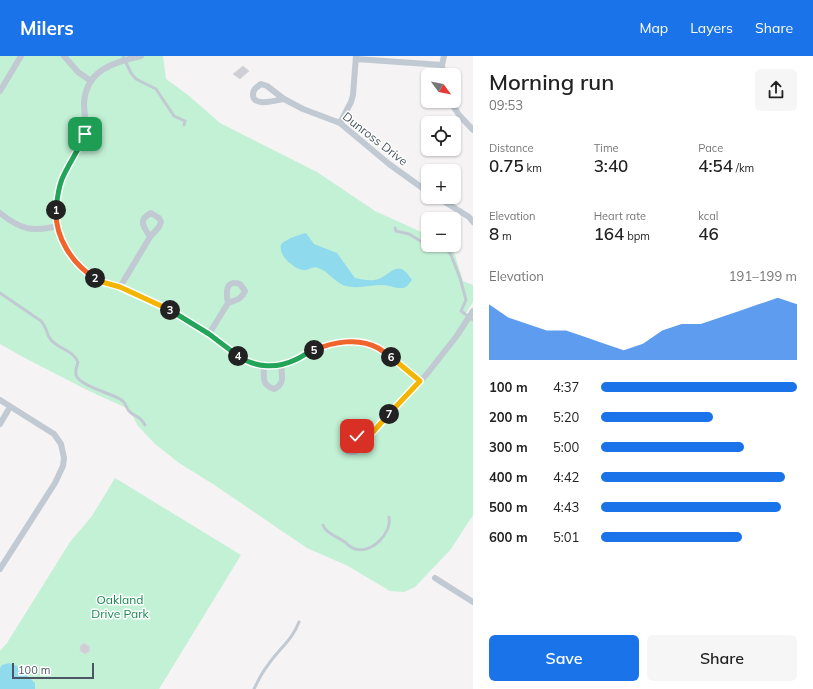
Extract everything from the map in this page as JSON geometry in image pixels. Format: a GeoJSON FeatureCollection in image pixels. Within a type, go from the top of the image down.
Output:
{"type":"FeatureCollection","features":[{"type":"Feature","properties":{"kind":"street"},"geometry":{"type":"LineString","coordinates":[[0,91],[21,56]]}},
{"type":"Feature","properties":{"kind":"street"},"geometry":{"type":"LineString","coordinates":[[64,56],[74,68],[91,81]]}},
{"type":"Feature","properties":{"kind":"street"},"geometry":{"type":"LineString","coordinates":[[141,56],[124,58],[109,65],[91,81],[85,96],[85,134],[79,150],[63,177],[56,210],[58,226],[63,242],[69,254],[81,268],[102,282],[120,287],[175,313],[209,334],[244,360],[264,366],[281,365],[327,344],[352,342],[377,348],[394,359],[420,381]]}},
{"type":"Feature","properties":{"kind":"street"},"geometry":{"type":"LineString","coordinates":[[442,68],[444,56]]}},
{"type":"Feature","properties":{"kind":"street"},"geometry":{"type":"LineString","coordinates":[[340,123],[353,95],[356,57],[442,65]]}},
{"type":"Feature","properties":{"kind":"street","name":"Dunross Drive"},"geometry":{"type":"LineString","coordinates":[[284,99],[262,103],[253,98],[253,93],[256,87],[261,84],[303,109],[340,123],[389,164],[421,187]]}},
{"type":"Feature","properties":{"kind":"street"},"geometry":{"type":"LineString","coordinates":[[455,108],[473,130]]}},
{"type":"Feature","properties":{"kind":"street"},"geometry":{"type":"LineString","coordinates":[[448,204],[469,217],[473,222]]}},
{"type":"Feature","properties":{"kind":"street"},"geometry":{"type":"LineString","coordinates":[[0,213],[17,225],[36,230],[58,226]]}},
{"type":"Feature","properties":{"kind":"street"},"geometry":{"type":"LineString","coordinates":[[120,287],[150,237]]}},
{"type":"Feature","properties":{"kind":"street"},"geometry":{"type":"LineString","coordinates":[[209,334],[228,303]]}},
{"type":"Feature","properties":{"kind":"street"},"geometry":{"type":"LineString","coordinates":[[359,439],[373,432],[437,362],[471,319],[473,311]]}},
{"type":"Feature","properties":{"kind":"street"},"geometry":{"type":"LineString","coordinates":[[264,366],[264,383],[267,387],[274,389],[279,386],[282,381],[281,365]]}},
{"type":"Feature","properties":{"kind":"street"},"geometry":{"type":"LineString","coordinates":[[0,400],[54,434],[58,438],[64,452],[63,466],[55,483],[0,570]]}},
{"type":"Feature","properties":{"kind":"street"},"geometry":{"type":"LineString","coordinates":[[0,424],[10,407]]}},
{"type":"Feature","properties":{"kind":"street"},"geometry":{"type":"LineString","coordinates":[[435,578],[472,599]]}},
{"type":"Feature","properties":{"kind":"lane"},"geometry":{"type":"LineString","coordinates":[[124,58],[131,73],[136,79],[156,90],[174,116],[185,121],[184,126]]}},
{"type":"Feature","properties":{"kind":"lane"},"geometry":{"type":"LineString","coordinates":[[395,228],[396,231],[409,234],[430,247],[444,249],[451,254],[466,300],[461,311],[471,319]]}},
{"type":"Feature","properties":{"kind":"lane"},"geometry":{"type":"LineString","coordinates":[[0,293],[41,321],[45,325],[51,340],[74,356],[78,362],[76,375],[80,380],[121,399],[126,403],[129,410],[142,419],[145,425]]}},
{"type":"Feature","properties":{"kind":"lane"},"geometry":{"type":"LineString","coordinates":[[323,525],[326,530],[353,548],[362,550],[373,546],[380,541],[388,528],[390,522],[389,517]]}},
{"type":"Feature","properties":{"kind":"lane"},"geometry":{"type":"LineString","coordinates":[[254,689],[267,666],[288,642],[296,630],[299,622]]}},
{"type":"Feature","properties":{"kind":"green space"},"geometry":{"type":"Polygon","coordinates":[[[0,56],[163,56],[166,79],[188,95],[220,123],[317,172],[375,211],[421,232],[421,252],[454,252],[463,281],[473,285],[473,302],[466,313],[473,318],[473,515],[451,549],[415,587],[404,592],[390,591],[348,566],[307,548],[213,484],[179,463],[155,444],[138,426],[129,409],[89,391],[0,344],[0,56]]]}},
{"type":"Feature","properties":{"kind":"green space","name":"Oakland Drive Park"},"geometry":{"type":"Polygon","coordinates":[[[115,478],[241,555],[159,689],[0,689],[0,651],[7,643],[70,542],[92,516],[115,478]]]}},
{"type":"Feature","properties":{"kind":"water"},"geometry":{"type":"Polygon","coordinates":[[[306,233],[314,244],[337,253],[355,278],[374,280],[385,276],[397,268],[402,269],[412,280],[403,288],[382,285],[353,287],[343,285],[325,271],[316,267],[308,270],[302,270],[293,266],[284,258],[281,245],[288,239],[306,233]]]}},
{"type":"Feature","properties":{"kind":"water"},"geometry":{"type":"Polygon","coordinates":[[[9,663],[17,666],[35,683],[35,689],[0,689],[0,668],[2,665],[9,663]]]}},
{"type":"Feature","properties":{"kind":"building"},"geometry":{"type":"Polygon","coordinates":[[[243,66],[249,71],[240,79],[233,74],[243,66]]]}},
{"type":"Feature","properties":{"kind":"building"},"geometry":{"type":"Polygon","coordinates":[[[84,643],[89,646],[90,651],[85,654],[80,651],[80,646],[84,643]]]}},
{"type":"Feature","properties":{"kind":"route"},"geometry":{"type":"LineString","coordinates":[[85,134],[79,150],[63,177],[56,210],[56,218],[63,242],[74,260],[93,277],[102,282],[120,287],[175,313],[209,334],[244,360],[259,366],[276,366],[283,364],[297,359],[314,349],[338,342],[352,342],[377,348],[394,359],[420,381],[373,432],[359,439],[357,436]]}}]}
